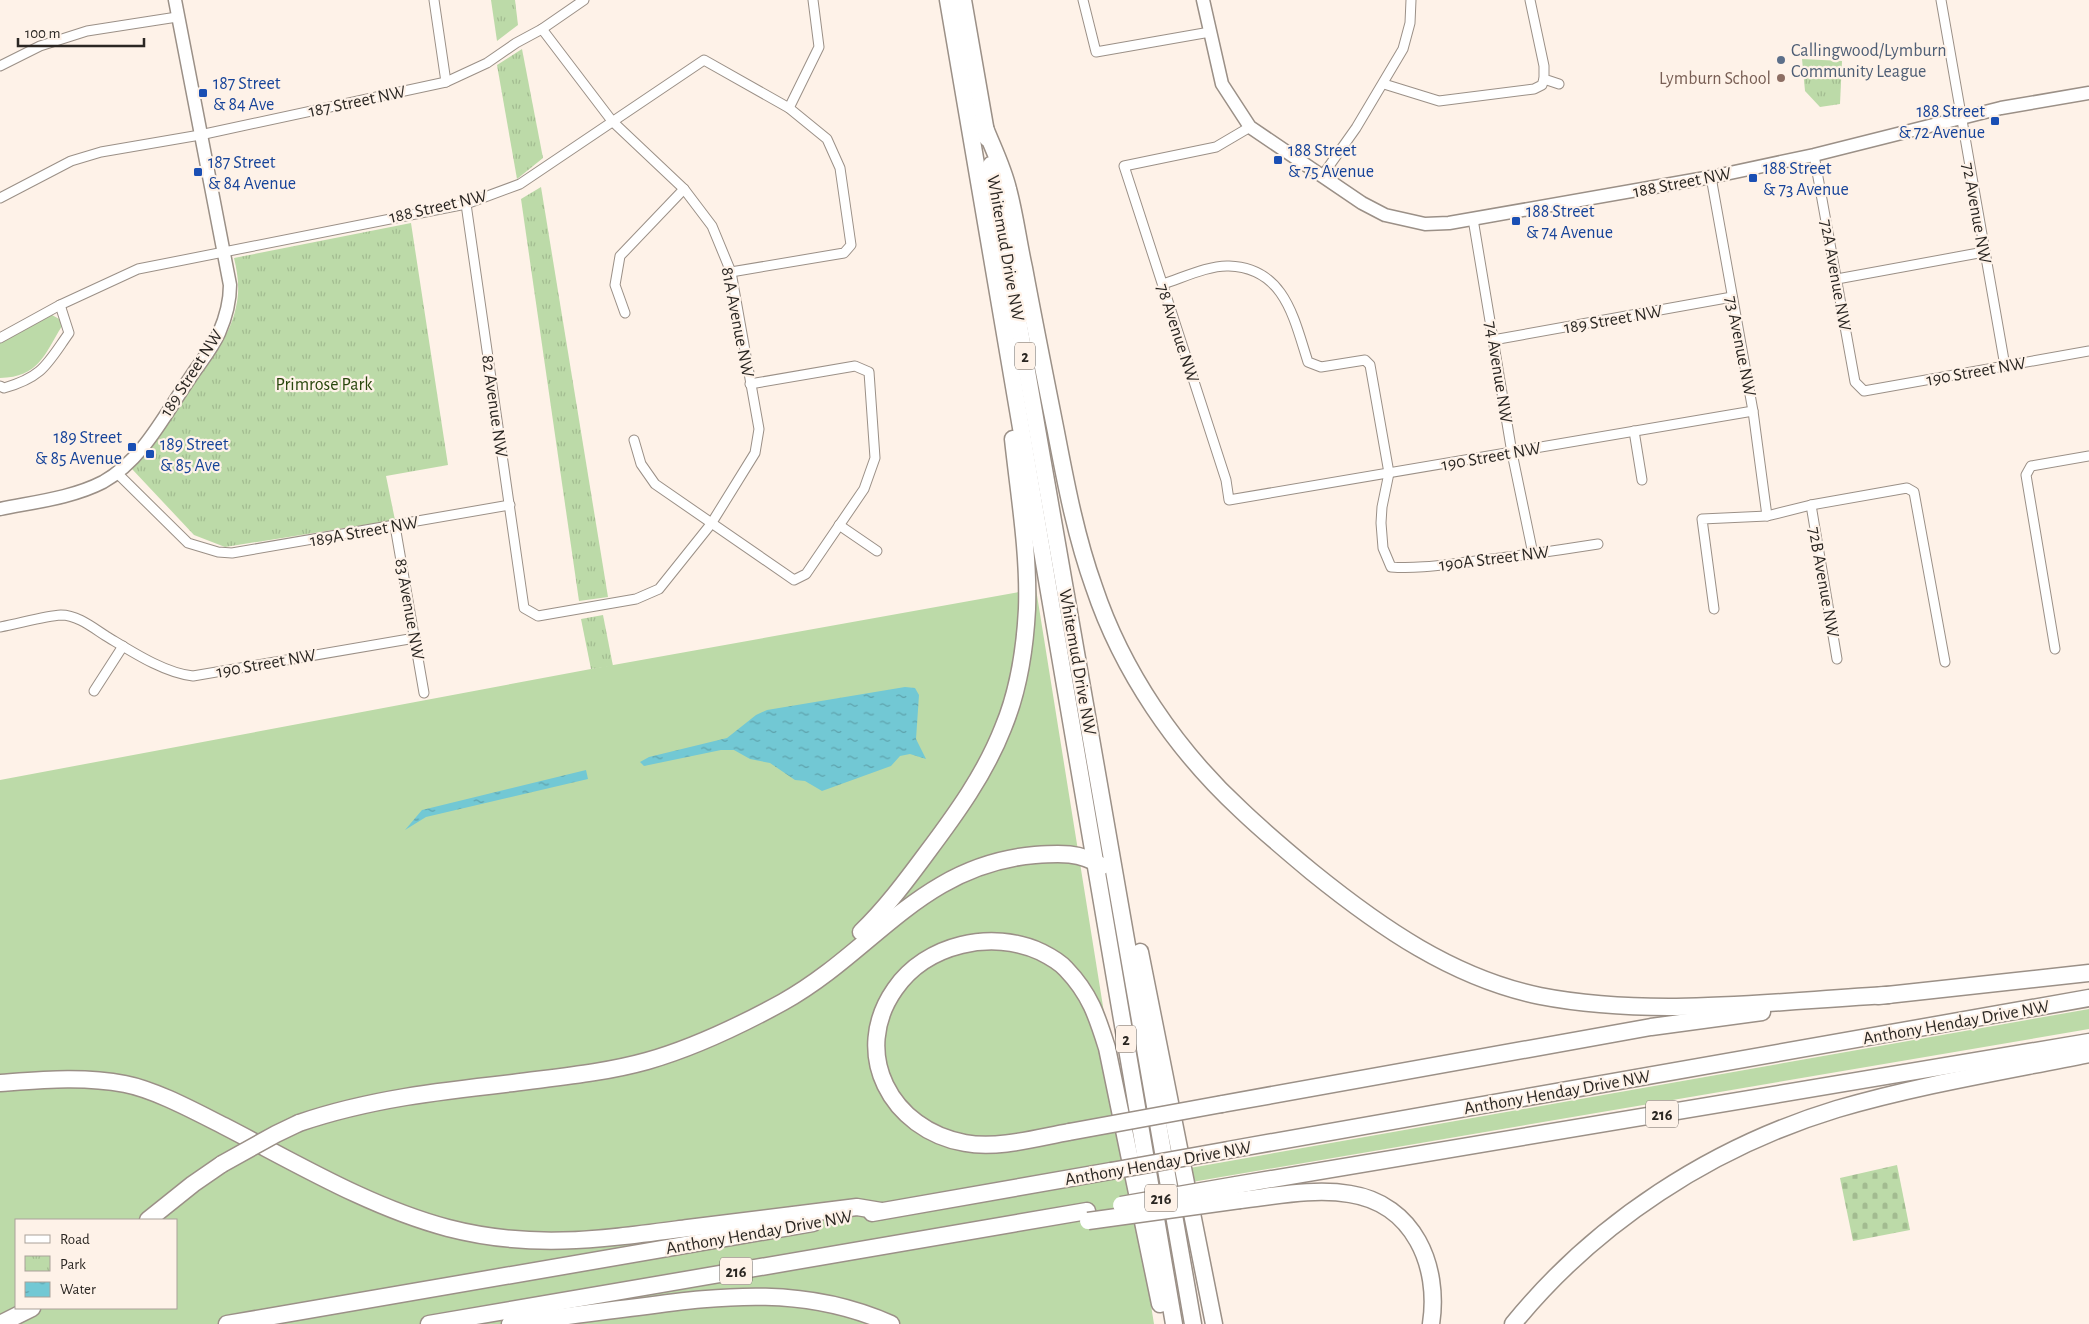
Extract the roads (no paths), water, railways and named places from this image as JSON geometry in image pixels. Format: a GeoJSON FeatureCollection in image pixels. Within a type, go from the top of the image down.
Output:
{"type":"FeatureCollection","features":[{"type":"Feature","properties":{"kind":"highway","name":"Whitemud Drive NW"},"geometry":{"type":"LineString","coordinates":[[948,0],[1174,1324]]}},
{"type":"Feature","properties":{"kind":"highway","name":"Whitemud Drive NW"},"geometry":{"type":"LineString","coordinates":[[963,0],[1193,1324]]}},
{"type":"Feature","properties":{"kind":"highway"},"geometry":{"type":"LineString","coordinates":[[985,128],[1008,187],[1065,479],[1094,589],[1122,652],[1144,692],[1166,726],[1202,771],[1239,809],[1352,905],[1393,933],[1447,963],[1479,978],[1512,988],[1550,998],[1606,1005],[1689,1006],[1889,995]]}},
{"type":"Feature","properties":{"kind":"highway"},"geometry":{"type":"LineString","coordinates":[[739,1024],[815,972],[872,921],[907,880],[948,825],[983,771],[1004,727],[1018,679],[1027,609],[1020,500],[995,272]]}},
{"type":"Feature","properties":{"kind":"highway"},"geometry":{"type":"LineString","coordinates":[[1087,711],[1110,795],[1210,1312],[1214,1324]]}},
{"type":"Feature","properties":{"kind":"highway"},"geometry":{"type":"LineString","coordinates":[[149,1219],[193,1184],[222,1164],[276,1134],[331,1112],[383,1100],[574,1075],[648,1061],[674,1052],[739,1024],[783,1002],[812,983],[902,910],[936,887],[972,869],[1024,856],[1060,852],[1079,854],[1096,862],[1116,876]]}},
{"type":"Feature","properties":{"kind":"highway"},"geometry":{"type":"LineString","coordinates":[[1164,1324],[1107,1048],[1095,1009],[1083,989],[1065,967],[1050,957],[1031,948],[1006,942],[982,942],[944,950],[924,961],[896,987],[887,1000],[881,1016],[877,1034],[876,1054],[881,1076],[890,1095],[912,1121],[928,1131],[949,1140],[967,1144],[997,1144],[1070,1132],[1222,1104],[1651,1027],[1889,995],[2089,973]]}},
{"type":"Feature","properties":{"kind":"highway","name":"Anthony Henday Drive NW"},"geometry":{"type":"LineString","coordinates":[[227,1324],[1082,1176],[2089,998]]}},
{"type":"Feature","properties":{"kind":"highway","name":"Anthony Henday Drive NW"},"geometry":{"type":"LineString","coordinates":[[429,1324],[1044,1218],[1087,1216],[1238,1193],[2089,1042]]}},
{"type":"Feature","properties":{"kind":"highway"},"geometry":{"type":"LineString","coordinates":[[1513,1324],[1533,1300],[1606,1230],[1651,1198],[1715,1159],[1811,1118],[1853,1105],[2089,1054]]}},
{"type":"Feature","properties":{"kind":"highway"},"geometry":{"type":"LineString","coordinates":[[0,1084],[61,1079],[88,1079],[127,1084],[176,1103],[330,1180],[412,1216],[448,1228],[518,1240],[553,1242],[612,1239],[857,1207],[882,1211]]}},
{"type":"Feature","properties":{"kind":"highway"},"geometry":{"type":"LineString","coordinates":[[1238,1193],[1321,1192],[1351,1194],[1380,1204],[1396,1214],[1416,1237],[1427,1259],[1434,1295],[1431,1324]]}},
{"type":"Feature","properties":{"kind":"highway"},"geometry":{"type":"LineString","coordinates":[[510,1324],[700,1298],[746,1295],[796,1298],[834,1305],[876,1317],[891,1324]]}},
{"type":"Feature","properties":{"kind":"highway"},"geometry":{"type":"LineString","coordinates":[[0,1324],[30,1309]]}},
{"type":"Feature","properties":{"kind":"street","name":"189 Street NW"},"geometry":{"type":"LineString","coordinates":[[0,509],[86,490],[117,473],[133,459],[147,442],[218,336],[226,316],[230,299],[230,285],[175,0]]}},
{"type":"Feature","properties":{"kind":"street"},"geometry":{"type":"LineString","coordinates":[[434,0],[446,82]]}},
{"type":"Feature","properties":{"kind":"street","name":"187 Street NW"},"geometry":{"type":"LineString","coordinates":[[0,198],[71,161],[100,152],[200,135],[446,82],[487,63],[584,0]]}},
{"type":"Feature","properties":{"kind":"street"},"geometry":{"type":"LineString","coordinates":[[789,108],[819,47],[813,0]]}},
{"type":"Feature","properties":{"kind":"street"},"geometry":{"type":"LineString","coordinates":[[1083,0],[1096,52],[1210,32]]}},
{"type":"Feature","properties":{"kind":"street"},"geometry":{"type":"LineString","coordinates":[[1203,0],[1222,84],[1250,127]]}},
{"type":"Feature","properties":{"kind":"street"},"geometry":{"type":"LineString","coordinates":[[1322,176],[1356,128],[1384,84],[1403,49],[1410,23],[1411,0]]}},
{"type":"Feature","properties":{"kind":"street"},"geometry":{"type":"LineString","coordinates":[[1384,84],[1439,101],[1534,89],[1542,85],[1544,66],[1530,0]]}},
{"type":"Feature","properties":{"kind":"street","name":"72 Avenue NW"},"geometry":{"type":"LineString","coordinates":[[1941,0],[2005,366]]}},
{"type":"Feature","properties":{"kind":"street"},"geometry":{"type":"LineString","coordinates":[[0,66],[40,46],[87,31],[177,17]]}},
{"type":"Feature","properties":{"kind":"street","name":"81A Avenue NW"},"geometry":{"type":"LineString","coordinates":[[542,29],[612,121],[684,189],[712,226],[731,272],[759,429],[755,453],[710,524],[659,589]]}},
{"type":"Feature","properties":{"kind":"street","name":"188 Street NW"},"geometry":{"type":"LineString","coordinates":[[0,338],[60,305],[138,269],[466,204],[520,184],[704,60],[789,108],[827,139],[840,168],[851,245],[844,253],[731,272]]}},
{"type":"Feature","properties":{"kind":"street"},"geometry":{"type":"LineString","coordinates":[[1544,79],[1559,84]]}},
{"type":"Feature","properties":{"kind":"street","name":"188 Street NW"},"geometry":{"type":"LineString","coordinates":[[1250,127],[1362,203],[1385,215],[1425,224],[1449,223],[1711,177],[1814,155],[2001,108],[2089,93]]}},
{"type":"Feature","properties":{"kind":"street","name":"78 Avenue NW"},"geometry":{"type":"LineString","coordinates":[[1230,500],[1226,480],[1124,166],[1216,147],[1250,127]]}},
{"type":"Feature","properties":{"kind":"street","name":"72A Avenue NW"},"geometry":{"type":"LineString","coordinates":[[1814,155],[1855,382],[1864,391]]}},
{"type":"Feature","properties":{"kind":"street","name":"73 Avenue NW"},"geometry":{"type":"LineString","coordinates":[[1711,177],[1753,411],[1767,516]]}},
{"type":"Feature","properties":{"kind":"street"},"geometry":{"type":"LineString","coordinates":[[625,313],[615,285],[620,256],[684,189]]}},
{"type":"Feature","properties":{"kind":"street","name":"82 Avenue NW"},"geometry":{"type":"LineString","coordinates":[[466,204],[524,608],[538,616],[636,599],[659,589]]}},
{"type":"Feature","properties":{"kind":"street","name":"74 Avenue NW"},"geometry":{"type":"LineString","coordinates":[[1473,219],[1512,452],[1532,554]]}},
{"type":"Feature","properties":{"kind":"street"},"geometry":{"type":"LineString","coordinates":[[1837,279],[1984,252]]}},
{"type":"Feature","properties":{"kind":"street"},"geometry":{"type":"LineString","coordinates":[[1162,284],[1214,268],[1228,266],[1245,268],[1274,284],[1285,298],[1292,312],[1308,362],[1321,367],[1365,360],[1370,364],[1389,473]]}},
{"type":"Feature","properties":{"kind":"street","name":"189 Street NW"},"geometry":{"type":"LineString","coordinates":[[1493,340],[1732,297]]}},
{"type":"Feature","properties":{"kind":"street"},"geometry":{"type":"LineString","coordinates":[[0,386],[4,388],[24,383],[42,371],[69,333],[60,305]]}},
{"type":"Feature","properties":{"kind":"street","name":"190 Street NW"},"geometry":{"type":"LineString","coordinates":[[1864,391],[2089,351]]}},
{"type":"Feature","properties":{"kind":"street"},"geometry":{"type":"LineString","coordinates":[[634,440],[641,464],[655,484],[710,524],[794,580],[806,574],[864,489],[875,458],[869,372],[855,366],[750,384]]}},
{"type":"Feature","properties":{"kind":"street","name":"190 Street NW"},"geometry":{"type":"LineString","coordinates":[[1230,500],[1753,411]]}},
{"type":"Feature","properties":{"kind":"street"},"geometry":{"type":"LineString","coordinates":[[1634,431],[1642,480]]}},
{"type":"Feature","properties":{"kind":"street"},"geometry":{"type":"LineString","coordinates":[[2055,649],[2026,475],[2031,466],[2089,456]]}},
{"type":"Feature","properties":{"kind":"street","name":"189A Street NW"},"geometry":{"type":"LineString","coordinates":[[117,473],[188,543],[218,552],[232,553],[510,505]]}},
{"type":"Feature","properties":{"kind":"street","name":"190A Street NW"},"geometry":{"type":"LineString","coordinates":[[1389,473],[1382,507],[1381,523],[1383,548],[1391,567],[1405,568],[1532,554],[1598,544]]}},
{"type":"Feature","properties":{"kind":"street"},"geometry":{"type":"LineString","coordinates":[[1714,609],[1702,519],[1767,516],[1811,505],[1907,488],[1914,492],[1945,662]]}},
{"type":"Feature","properties":{"kind":"street","name":"72B Avenue NW"},"geometry":{"type":"LineString","coordinates":[[1811,505],[1837,659]]}},
{"type":"Feature","properties":{"kind":"street"},"geometry":{"type":"LineString","coordinates":[[839,525],[877,551]]}},
{"type":"Feature","properties":{"kind":"street","name":"83 Avenue NW"},"geometry":{"type":"LineString","coordinates":[[395,526],[424,693]]}},
{"type":"Feature","properties":{"kind":"street","name":"190 Street NW"},"geometry":{"type":"LineString","coordinates":[[0,627],[61,615],[77,618],[123,646],[180,674],[193,676],[415,638]]}},
{"type":"Feature","properties":{"kind":"street"},"geometry":{"type":"LineString","coordinates":[[94,691],[123,646]]}},
{"type":"Feature","properties":{"kind":"water"},"geometry":{"type":"Polygon","coordinates":[[[905,687],[915,688],[919,695],[916,739],[926,759],[910,754],[900,756],[891,766],[822,791],[805,781],[795,780],[770,763],[750,759],[734,750],[721,750],[644,766],[640,762],[649,757],[727,738],[756,715],[767,710],[905,687]]]}},
{"type":"Feature","properties":{"kind":"water"},"geometry":{"type":"Polygon","coordinates":[[[586,770],[588,779],[426,817],[405,830],[422,810],[586,770]]]}},
{"type":"Feature","properties":{"kind":"place","name":"Callingwood/Lymburn Community League"},"geometry":{"type":"Point","coordinates":[1781,60]}},
{"type":"Feature","properties":{"kind":"place","name":"Lymburn School"},"geometry":{"type":"Point","coordinates":[1781,78]}},
{"type":"Feature","properties":{"kind":"place","name":"187 Street & 84 Ave"},"geometry":{"type":"Point","coordinates":[203,93]}},
{"type":"Feature","properties":{"kind":"place","name":"188 Street & 72 Avenue"},"geometry":{"type":"Point","coordinates":[1995,121]}},
{"type":"Feature","properties":{"kind":"place","name":"188 Street & 75 Avenue"},"geometry":{"type":"Point","coordinates":[1278,160]}},
{"type":"Feature","properties":{"kind":"place","name":"187 Street & 84 Avenue"},"geometry":{"type":"Point","coordinates":[198,172]}},
{"type":"Feature","properties":{"kind":"place","name":"188 Street & 73 Avenue"},"geometry":{"type":"Point","coordinates":[1753,178]}},
{"type":"Feature","properties":{"kind":"place","name":"188 Street & 74 Avenue"},"geometry":{"type":"Point","coordinates":[1516,221]}},
{"type":"Feature","properties":{"kind":"place","name":"189 Street & 85 Avenue"},"geometry":{"type":"Point","coordinates":[132,447]}},
{"type":"Feature","properties":{"kind":"place","name":"189 Street & 85 Ave"},"geometry":{"type":"Point","coordinates":[150,454]}},
{"type":"Feature","properties":{"kind":"park label","name":"Primrose Park"},"geometry":{"type":"Point","coordinates":[324,384]}}]}
